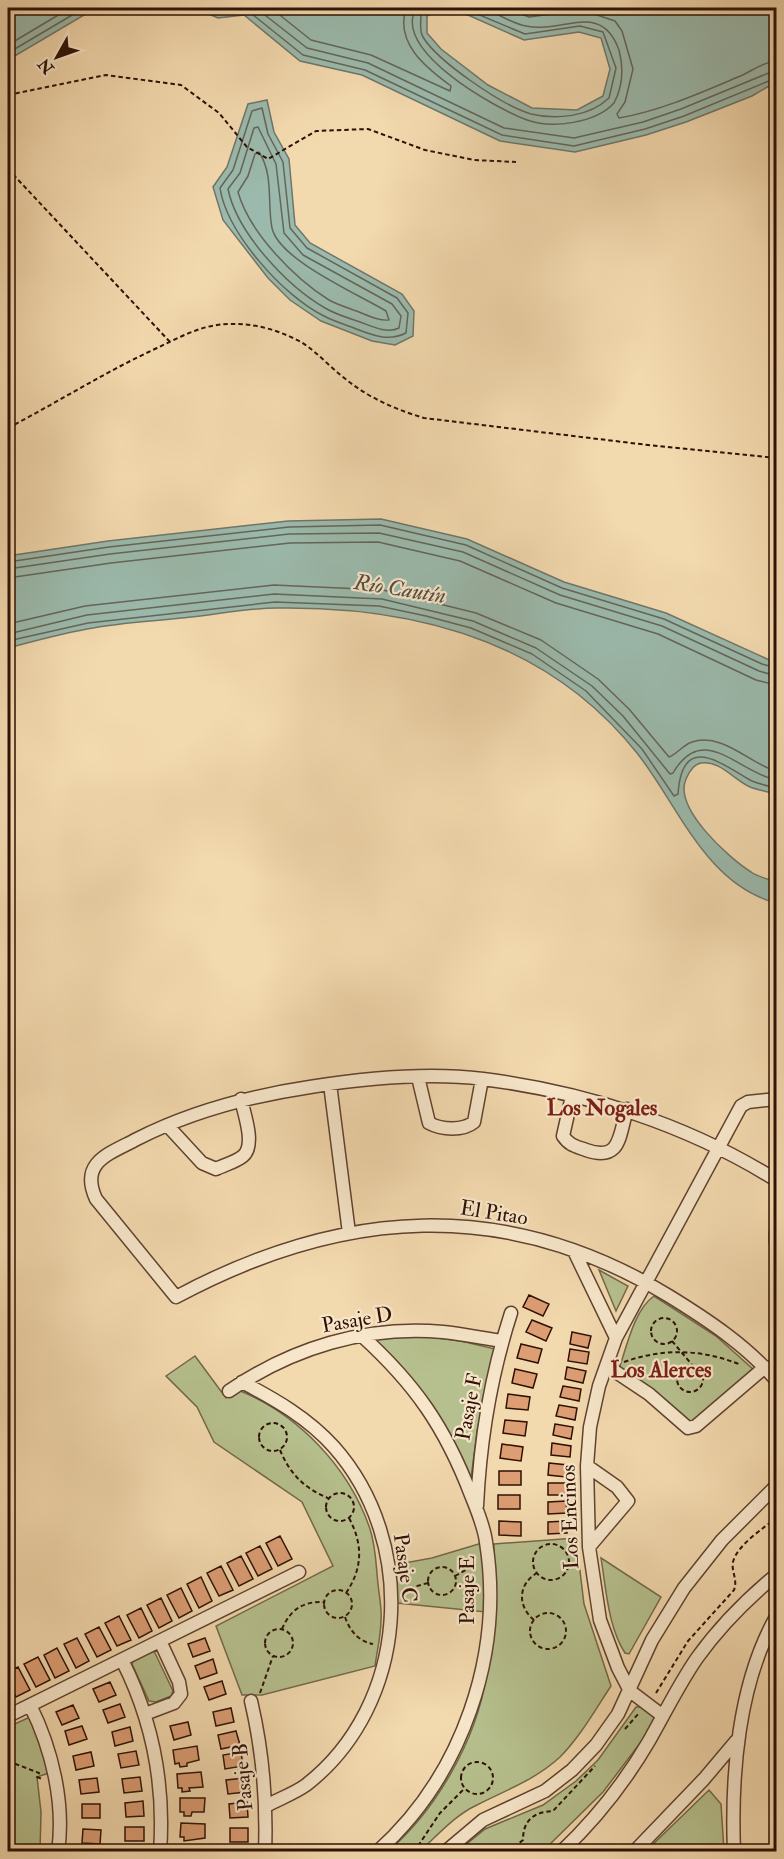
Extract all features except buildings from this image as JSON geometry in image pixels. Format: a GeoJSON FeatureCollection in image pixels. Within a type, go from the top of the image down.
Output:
{"type":"FeatureCollection","features":[{"type":"Feature","properties":{"kind":"street"},"geometry":{"type":"LineString","coordinates":[[418,1077],[429,1123],[435,1126],[462,1128],[474,1122],[482,1078]]}},
{"type":"Feature","properties":{"kind":"street"},"geometry":{"type":"LineString","coordinates":[[241,1099],[249,1142],[248,1150],[243,1156],[216,1169],[202,1163],[167,1125],[241,1099],[330,1084],[418,1077],[482,1078],[627,1109],[718,1147],[777,1180]]}},
{"type":"Feature","properties":{"kind":"street"},"geometry":{"type":"LineString","coordinates":[[330,1084],[349,1233]]}},
{"type":"Feature","properties":{"kind":"street"},"geometry":{"type":"LineString","coordinates":[[572,1096],[563,1136],[568,1144],[601,1155],[610,1153],[616,1147],[627,1109]]}},
{"type":"Feature","properties":{"kind":"street","name":"Los Encinos"},"geometry":{"type":"LineString","coordinates":[[630,1691],[618,1668],[600,1620],[591,1572],[587,1466],[594,1406],[612,1365],[616,1338],[741,1106],[748,1101],[777,1099]]}},
{"type":"Feature","properties":{"kind":"street","name":"El Pitao"},"geometry":{"type":"LineString","coordinates":[[167,1125],[97,1162],[89,1175],[90,1186],[96,1199],[176,1297],[224,1272],[273,1252],[349,1233],[432,1226],[490,1228],[574,1251],[645,1281],[725,1333],[761,1370],[777,1380]]}},
{"type":"Feature","properties":{"kind":"street"},"geometry":{"type":"LineString","coordinates":[[777,1232],[777,1242]]}},
{"type":"Feature","properties":{"kind":"street"},"geometry":{"type":"LineString","coordinates":[[574,1251],[616,1338]]}},
{"type":"Feature","properties":{"kind":"street","name":"Pasaje F"},"geometry":{"type":"LineString","coordinates":[[477,1510],[482,1437],[502,1341],[512,1313]]}},
{"type":"Feature","properties":{"kind":"street","name":"Pasaje D"},"geometry":{"type":"LineString","coordinates":[[229,1391],[242,1382],[302,1352],[361,1335],[405,1331],[443,1332],[502,1341]]}},
{"type":"Feature","properties":{"kind":"street","name":"Pasaje E"},"geometry":{"type":"LineString","coordinates":[[361,1335],[393,1364],[442,1429],[477,1510],[486,1541],[490,1582],[485,1646],[478,1686],[467,1720],[435,1787],[413,1816],[377,1851]]}},
{"type":"Feature","properties":{"kind":"street"},"geometry":{"type":"LineString","coordinates":[[612,1365],[688,1428],[696,1426],[761,1370]]}},
{"type":"Feature","properties":{"kind":"street","name":"Pasaje C"},"geometry":{"type":"LineString","coordinates":[[242,1382],[276,1400],[308,1422],[334,1448],[357,1478],[375,1512],[386,1548],[392,1592],[388,1643],[373,1696],[356,1730],[333,1760],[305,1785],[266,1806]]}},
{"type":"Feature","properties":{"kind":"street"},"geometry":{"type":"LineString","coordinates":[[587,1466],[617,1487],[628,1501],[590,1547]]}},
{"type":"Feature","properties":{"kind":"street"},"geometry":{"type":"LineString","coordinates":[[445,1851],[483,1820],[533,1798],[559,1781],[608,1730],[630,1691],[652,1640],[684,1588],[722,1539],[777,1486]]}},
{"type":"Feature","properties":{"kind":"street"},"geometry":{"type":"LineString","coordinates":[[8,1716],[299,1572]]}},
{"type":"Feature","properties":{"kind":"street"},"geometry":{"type":"LineString","coordinates":[[561,1851],[618,1789],[685,1677],[710,1641],[742,1606],[777,1575]]}},
{"type":"Feature","properties":{"kind":"street"},"geometry":{"type":"LineString","coordinates":[[734,1851],[736,1741],[753,1677],[769,1630],[777,1617]]}},
{"type":"Feature","properties":{"kind":"street"},"geometry":{"type":"LineString","coordinates":[[145,1714],[174,1703],[181,1694],[179,1682],[160,1641]]}},
{"type":"Feature","properties":{"kind":"street"},"geometry":{"type":"LineString","coordinates":[[122,1660],[145,1714],[159,1771],[162,1811],[160,1851]]}},
{"type":"Feature","properties":{"kind":"street"},"geometry":{"type":"LineString","coordinates":[[630,1691],[663,1716]]}},
{"type":"Feature","properties":{"kind":"street","name":"Pasaje B"},"geometry":{"type":"LineString","coordinates":[[251,1701],[260,1739],[266,1806],[265,1851]]}},
{"type":"Feature","properties":{"kind":"street"},"geometry":{"type":"LineString","coordinates":[[30,1705],[46,1744],[55,1787],[59,1818],[58,1851]]}},
{"type":"Feature","properties":{"kind":"street"},"geometry":{"type":"LineString","coordinates":[[634,1851],[704,1779],[736,1741]]}},
{"type":"Feature","properties":{"kind":"path"},"geometry":{"type":"LineString","coordinates":[[8,95],[106,75],[181,85],[219,113],[247,147],[268,159],[316,131],[368,129],[425,150],[474,160],[516,162]]}},
{"type":"Feature","properties":{"kind":"path"},"geometry":{"type":"LineString","coordinates":[[8,169],[170,342]]}},
{"type":"Feature","properties":{"kind":"path"},"geometry":{"type":"LineString","coordinates":[[8,428],[102,375],[170,342],[204,328],[219,325],[263,327],[305,345],[346,380],[373,398],[394,409],[424,418],[648,446],[777,458]]}},
{"type":"Feature","properties":{"kind":"path"},"geometry":{"type":"LineString","coordinates":[[667,1318],[675,1324],[677,1335],[672,1341],[664,1344],[654,1340],[651,1330],[656,1320],[667,1318]]}},
{"type":"Feature","properties":{"kind":"path"},"geometry":{"type":"LineString","coordinates":[[672,1341],[693,1366],[702,1372],[703,1383],[696,1391],[685,1391],[678,1383],[679,1372],[687,1366],[693,1366]]}},
{"type":"Feature","properties":{"kind":"path"},"geometry":{"type":"LineString","coordinates":[[612,1365],[653,1354],[681,1352],[720,1357],[761,1370]]}},
{"type":"Feature","properties":{"kind":"path"},"geometry":{"type":"LineString","coordinates":[[276,1423],[284,1427],[288,1435],[286,1444],[280,1450],[270,1451],[262,1447],[259,1439],[260,1430],[267,1424],[276,1423]]}},
{"type":"Feature","properties":{"kind":"path"},"geometry":{"type":"LineString","coordinates":[[280,1450],[289,1469],[303,1485],[328,1498]]}},
{"type":"Feature","properties":{"kind":"path"},"geometry":{"type":"LineString","coordinates":[[346,1593],[357,1573],[360,1561],[358,1538],[349,1518],[354,1505],[351,1497],[343,1493],[334,1494],[328,1498],[326,1508],[329,1516],[337,1521],[349,1518]]}},
{"type":"Feature","properties":{"kind":"path"},"geometry":{"type":"LineString","coordinates":[[555,1545],[566,1553],[568,1566],[560,1577],[547,1580],[537,1573],[534,1558],[542,1547],[555,1545]]}},
{"type":"Feature","properties":{"kind":"path"},"geometry":{"type":"LineString","coordinates":[[455,1576],[488,1556]]}},
{"type":"Feature","properties":{"kind":"path"},"geometry":{"type":"LineString","coordinates":[[445,1567],[455,1576],[455,1588],[449,1594],[440,1595],[432,1591],[428,1583],[430,1573],[436,1568],[445,1567]]}},
{"type":"Feature","properties":{"kind":"path"},"geometry":{"type":"LineString","coordinates":[[534,1620],[523,1606],[522,1593],[527,1581],[537,1573]]}},
{"type":"Feature","properties":{"kind":"path"},"geometry":{"type":"LineString","coordinates":[[392,1592],[428,1583]]}},
{"type":"Feature","properties":{"kind":"path"},"geometry":{"type":"LineString","coordinates":[[341,1590],[346,1593],[352,1602],[351,1611],[345,1617],[335,1618],[328,1614],[325,1597],[332,1591],[341,1590]]}},
{"type":"Feature","properties":{"kind":"path"},"geometry":{"type":"LineString","coordinates":[[282,1629],[285,1620],[298,1607],[306,1603],[325,1602]]}},
{"type":"Feature","properties":{"kind":"path"},"geometry":{"type":"LineString","coordinates":[[545,1613],[558,1616],[565,1628],[562,1641],[550,1648],[537,1645],[530,1634],[534,1620],[545,1613]]}},
{"type":"Feature","properties":{"kind":"path"},"geometry":{"type":"LineString","coordinates":[[345,1617],[349,1629],[358,1638],[369,1644],[388,1643]]}},
{"type":"Feature","properties":{"kind":"path"},"geometry":{"type":"LineString","coordinates":[[282,1629],[290,1633],[293,1641],[292,1650],[285,1656],[273,1656],[265,1645],[266,1636],[273,1630],[282,1629]]}},
{"type":"Feature","properties":{"kind":"path"},"geometry":{"type":"LineString","coordinates":[[251,1701],[262,1690],[273,1656]]}},
{"type":"Feature","properties":{"kind":"path"},"geometry":{"type":"LineString","coordinates":[[8,1761],[29,1767],[39,1773],[37,1777],[55,1787]]}},
{"type":"Feature","properties":{"kind":"path"},"geometry":{"type":"LineString","coordinates":[[482,1763],[489,1768],[492,1781],[485,1792],[472,1793],[465,1788],[461,1776],[469,1765],[482,1763]]}},
{"type":"Feature","properties":{"kind":"path"},"geometry":{"type":"LineString","coordinates":[[418,1846],[440,1813],[465,1788]]}},
{"type":"Feature","properties":{"kind":"path"},"geometry":{"type":"LineString","coordinates":[[401,1851],[409,1845],[418,1846],[423,1851]]}},
{"type":"Feature","properties":{"kind":"green space"},"geometry":{"type":"Polygon","coordinates":[[[599,1270],[628,1286],[616,1311],[599,1270]]]}},
{"type":"Feature","properties":{"kind":"green space"},"geometry":{"type":"Polygon","coordinates":[[[654,1296],[716,1336],[754,1370],[692,1423],[619,1369],[636,1319],[647,1302],[654,1296]]]}},
{"type":"Feature","properties":{"kind":"green space"},"geometry":{"type":"Polygon","coordinates":[[[415,1335],[461,1341],[495,1349],[477,1432],[471,1478],[441,1421],[415,1387],[371,1339],[415,1335]]]}},
{"type":"Feature","properties":{"kind":"green space"},"geometry":{"type":"Polygon","coordinates":[[[195,1356],[226,1398],[238,1390],[281,1413],[319,1445],[349,1484],[361,1506],[375,1550],[381,1615],[375,1666],[262,1695],[242,1695],[216,1626],[333,1566],[302,1502],[214,1442],[197,1407],[166,1376],[195,1356]]]}},
{"type":"Feature","properties":{"kind":"green space"},"geometry":{"type":"Polygon","coordinates":[[[576,1538],[584,1604],[611,1686],[574,1741],[550,1765],[461,1814],[420,1851],[387,1852],[422,1816],[437,1795],[451,1773],[473,1726],[481,1702],[489,1661],[493,1611],[494,1544],[576,1538]]]}},
{"type":"Feature","properties":{"kind":"green space"},"geometry":{"type":"Polygon","coordinates":[[[482,1543],[486,1612],[397,1603],[393,1565],[432,1558],[482,1543]]]}},
{"type":"Feature","properties":{"kind":"green space"},"geometry":{"type":"Polygon","coordinates":[[[601,1558],[661,1597],[629,1654],[625,1653],[619,1643],[611,1619],[601,1558]]]}},
{"type":"Feature","properties":{"kind":"green space"},"geometry":{"type":"Polygon","coordinates":[[[154,1651],[173,1691],[171,1696],[156,1702],[149,1701],[132,1664],[134,1660],[154,1651]]]}},
{"type":"Feature","properties":{"kind":"green space"},"geometry":{"type":"Polygon","coordinates":[[[636,1707],[642,1707],[653,1714],[654,1720],[650,1730],[603,1792],[543,1851],[457,1852],[485,1829],[543,1805],[576,1781],[598,1760],[636,1707]]]}},
{"type":"Feature","properties":{"kind":"green space"},"geometry":{"type":"Polygon","coordinates":[[[30,1717],[49,1773],[37,1777],[41,1812],[40,1851],[8,1851],[8,1727],[30,1717]]]}},
{"type":"Feature","properties":{"kind":"green space"},"geometry":{"type":"Polygon","coordinates":[[[709,1790],[721,1804],[724,1851],[646,1851],[709,1790]]]}},
{"type":"Feature","properties":{"kind":"water"},"geometry":{"type":"Polygon","coordinates":[[[8,8],[96,8],[8,60],[8,8]]]}},
{"type":"Feature","properties":{"kind":"water"},"geometry":{"type":"Polygon","coordinates":[[[195,8],[776,8],[776,82],[752,96],[686,122],[646,135],[575,152],[500,141],[362,75],[300,61],[244,15],[218,18],[195,8]],[[442,9],[427,16],[427,33],[441,49],[488,85],[532,108],[577,110],[603,96],[610,69],[601,38],[579,32],[524,40],[468,15],[442,9]]]}},
{"type":"Feature","properties":{"kind":"water"},"geometry":{"type":"Polygon","coordinates":[[[267,100],[274,132],[289,159],[295,225],[310,243],[402,294],[414,311],[413,336],[395,345],[372,341],[321,321],[290,300],[268,278],[223,220],[213,187],[227,167],[248,104],[267,100]]]}},
{"type":"Feature","properties":{"kind":"water","name":"Río Cautín"},"geometry":{"type":"Polygon","coordinates":[[[381,519],[467,539],[564,582],[666,613],[776,663],[776,794],[750,787],[721,767],[708,763],[698,764],[692,769],[686,779],[684,791],[695,817],[717,844],[751,872],[776,882],[776,903],[751,893],[730,879],[712,861],[637,753],[602,715],[563,683],[521,657],[476,638],[429,623],[379,614],[329,609],[277,608],[126,623],[57,635],[8,648],[8,556],[108,541],[288,521],[381,519]]]}},
{"type":"Feature","properties":{"kind":"district","name":"Los Nogales"},"geometry":{"type":"Point","coordinates":[602,1108]}},
{"type":"Feature","properties":{"kind":"district","name":"Los Alerces"},"geometry":{"type":"Point","coordinates":[661,1370]}}]}
